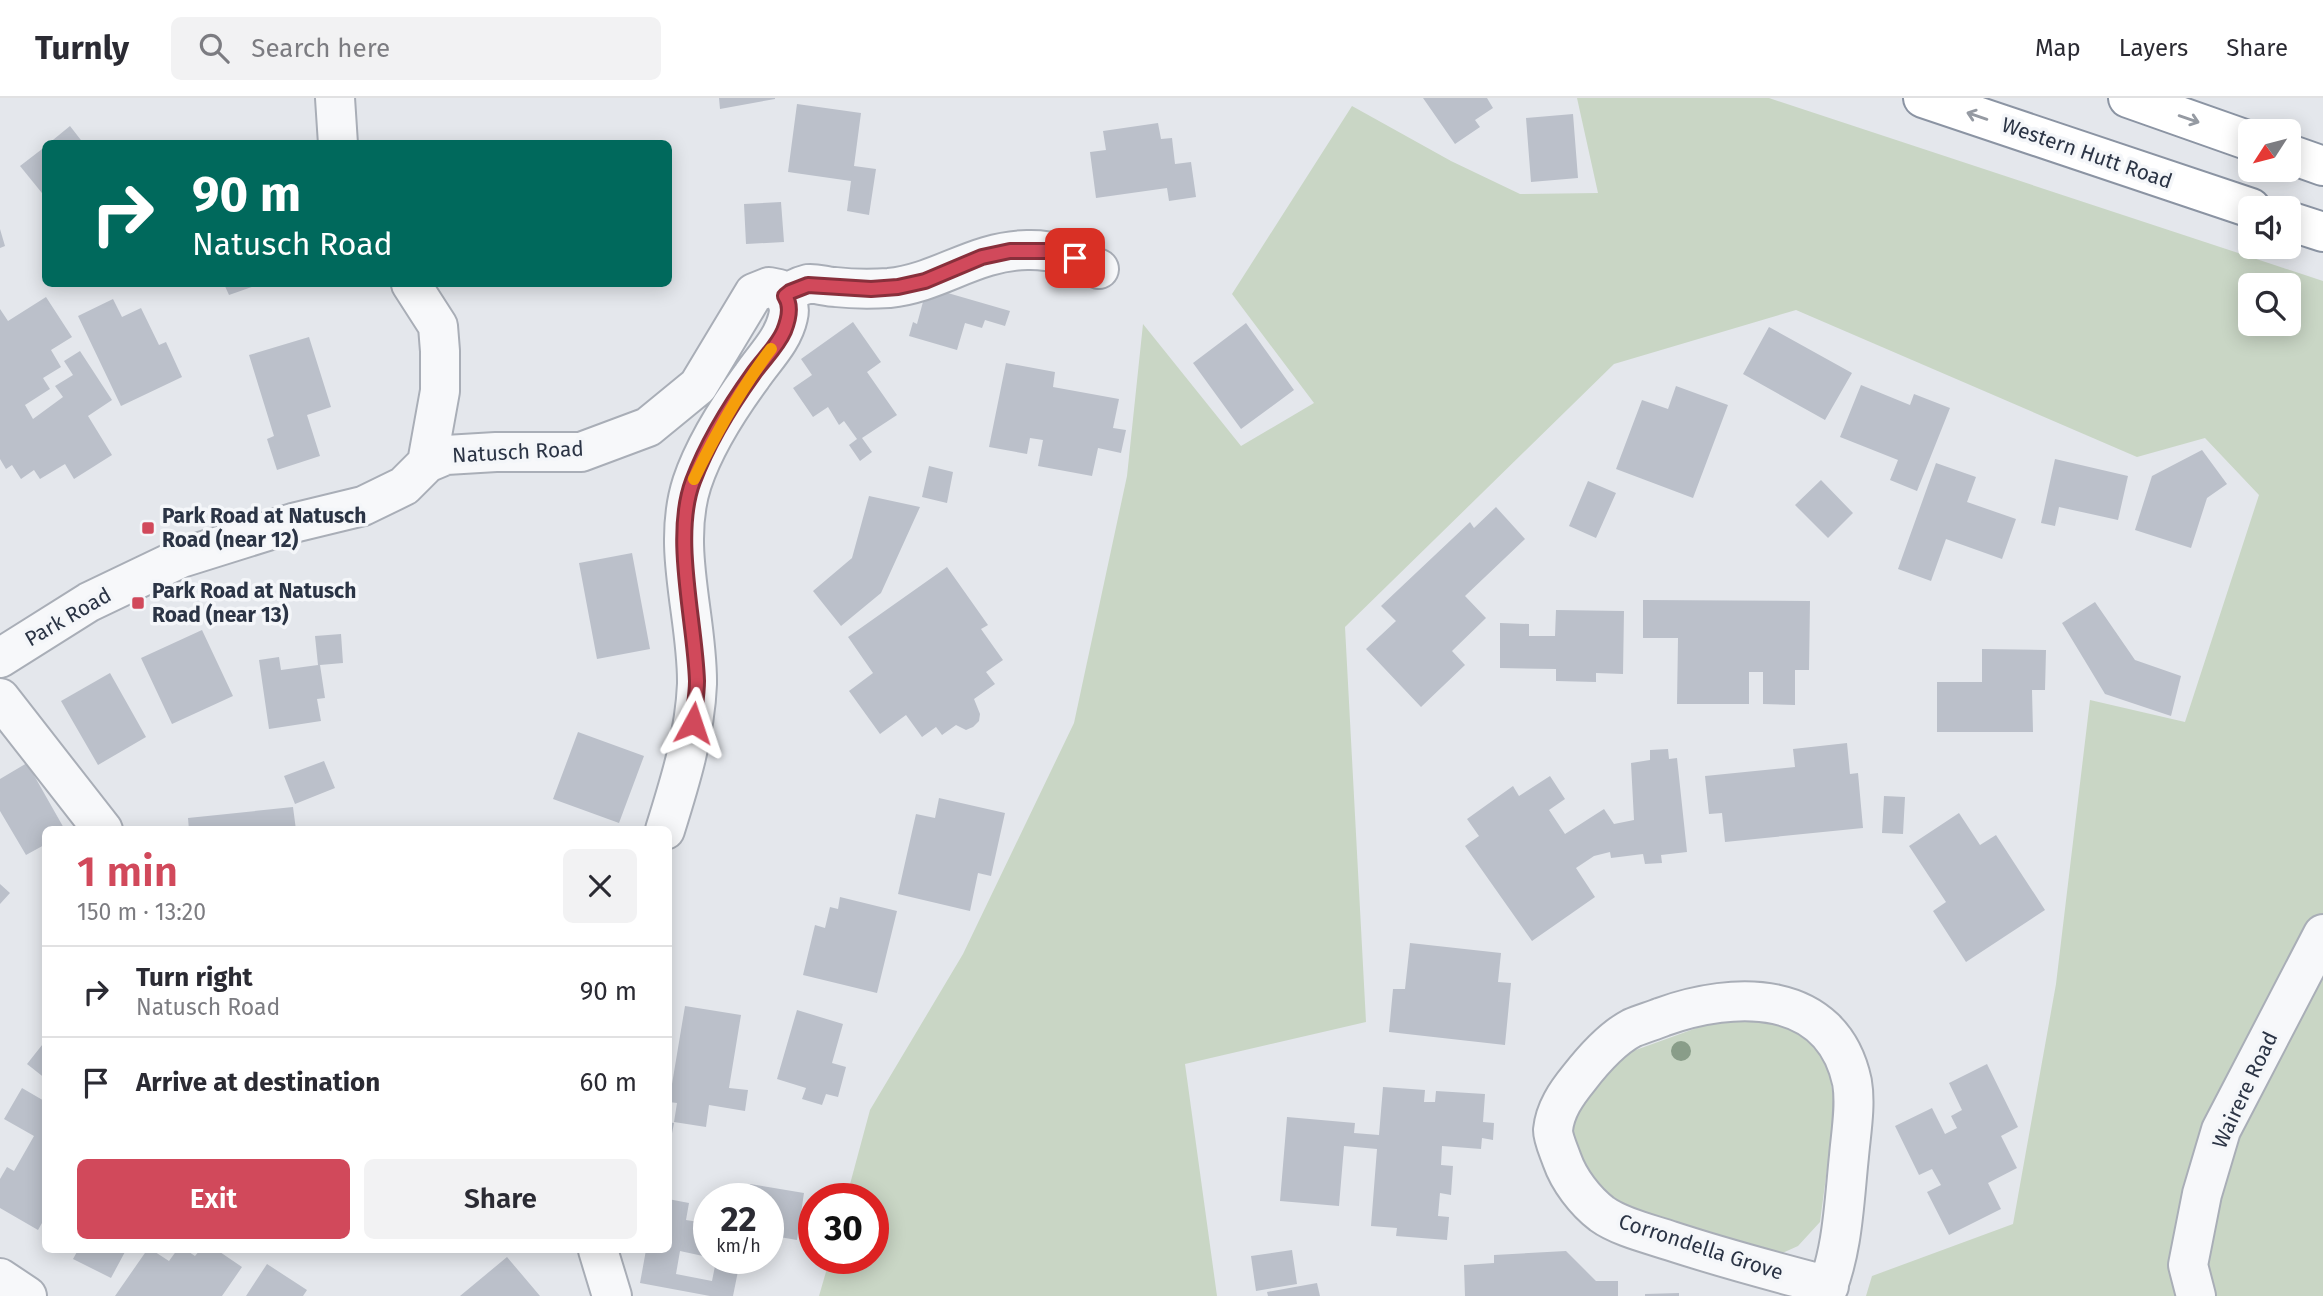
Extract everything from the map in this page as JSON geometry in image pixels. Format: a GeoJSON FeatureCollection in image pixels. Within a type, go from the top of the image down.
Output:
{"type":"FeatureCollection","features":[{"type":"Feature","properties":{"kind":"highway","name":"Western Hutt Road"},"geometry":{"type":"LineString","coordinates":[[1923,98],[2238,204]]}},
{"type":"Feature","properties":{"kind":"highway"},"geometry":{"type":"LineString","coordinates":[[2128,98],[2238,137]]}},
{"type":"Feature","properties":{"kind":"highway"},"geometry":{"type":"LineString","coordinates":[[2301,158],[2323,166]]}},
{"type":"Feature","properties":{"kind":"highway"},"geometry":{"type":"LineString","coordinates":[[2301,225],[2323,232]]}},
{"type":"Feature","properties":{"kind":"street"},"geometry":{"type":"LineString","coordinates":[[335,98],[338,140]]}},
{"type":"Feature","properties":{"kind":"street","name":"Natusch Road"},"geometry":{"type":"LineString","coordinates":[[427,463],[446,455],[581,452],[648,427],[698,386],[754,293],[769,287],[779,289],[785,296],[808,285],[871,289],[898,287],[925,281],[982,257],[1010,251],[1050,251],[1099,269]]}},
{"type":"Feature","properties":{"kind":"street"},"geometry":{"type":"LineString","coordinates":[[413,287],[438,326],[440,351],[440,391],[427,463]]}},
{"type":"Feature","properties":{"kind":"street"},"geometry":{"type":"LineString","coordinates":[[666,826],[691,736],[697,683],[687,585],[685,516],[692,482],[717,431],[783,333],[789,315],[789,301],[785,296]]}},
{"type":"Feature","properties":{"kind":"street","name":"Park Road"},"geometry":{"type":"LineString","coordinates":[[0,658],[89,603],[181,558],[293,523],[363,506],[404,486],[427,463]]}},
{"type":"Feature","properties":{"kind":"street"},"geometry":{"type":"LineString","coordinates":[[0,698],[100,826]]}},
{"type":"Feature","properties":{"kind":"street","name":"Wairere Road"},"geometry":{"type":"LineString","coordinates":[[2196,1296],[2188,1265],[2202,1194],[2221,1130],[2323,934]]}},
{"type":"Feature","properties":{"kind":"street","name":"Corrondella Grove"},"geometry":{"type":"LineString","coordinates":[[1765,1001],[1789,1006],[1814,1020],[1830,1036],[1844,1058],[1852,1084],[1852,1125],[1841,1234],[1827,1291],[1640,1231],[1603,1214],[1568,1178],[1553,1133],[1558,1111],[1568,1092],[1596,1056],[1631,1029],[1691,1007],[1727,1002],[1765,1001]]}},
{"type":"Feature","properties":{"kind":"street"},"geometry":{"type":"LineString","coordinates":[[599,1253],[611,1296]]}},
{"type":"Feature","properties":{"kind":"street"},"geometry":{"type":"LineString","coordinates":[[0,1278],[27,1296]]}},
{"type":"Feature","properties":{"kind":"green space"},"geometry":{"type":"Polygon","coordinates":[[[1577,98],[1769,98],[2238,253],[2238,259],[2256,259],[2299,273],[2238,273],[2238,336],[2301,336],[2301,274],[2323,281],[2323,1296],[1866,1296],[1872,1276],[2013,1224],[2056,984],[2090,700],[2185,722],[2259,495],[2205,438],[2137,457],[1796,310],[1614,364],[1345,627],[1366,1022],[1185,1064],[1217,1296],[819,1296],[825,1274],[889,1274],[889,1183],[850,1183],[870,1110],[963,954],[1074,723],[1127,476],[1143,324],[1241,446],[1314,403],[1232,294],[1352,106],[1451,161],[1520,194],[1598,193],[1577,98]]]}},
{"type":"Feature","properties":{"kind":"green space"},"geometry":{"type":"Polygon","coordinates":[[[1730,1016],[1760,1016],[1808,1034],[1828,1063],[1835,1109],[1820,1222],[1798,1246],[1778,1255],[1645,1219],[1598,1190],[1569,1140],[1585,1089],[1608,1060],[1730,1016]]]}},
{"type":"Feature","properties":{"kind":"building"},"geometry":{"type":"Polygon","coordinates":[[[719,98],[775,98],[775,99],[720,109],[719,98]]]}},
{"type":"Feature","properties":{"kind":"building"},"geometry":{"type":"Polygon","coordinates":[[[1423,98],[1487,98],[1493,108],[1475,120],[1480,127],[1455,144],[1423,98]]]}},
{"type":"Feature","properties":{"kind":"building"},"geometry":{"type":"Polygon","coordinates":[[[797,104],[861,113],[854,166],[876,169],[869,215],[847,211],[851,181],[788,172],[797,104]]]}},
{"type":"Feature","properties":{"kind":"building"},"geometry":{"type":"Polygon","coordinates":[[[1573,114],[1578,178],[1531,182],[1526,118],[1573,114]]]}},
{"type":"Feature","properties":{"kind":"building"},"geometry":{"type":"Polygon","coordinates":[[[1158,123],[1161,139],[1172,138],[1175,164],[1191,162],[1196,197],[1169,201],[1167,188],[1096,198],[1090,152],[1106,150],[1103,131],[1158,123]]]}},
{"type":"Feature","properties":{"kind":"building"},"geometry":{"type":"Polygon","coordinates":[[[70,126],[81,140],[53,140],[70,126]]]}},
{"type":"Feature","properties":{"kind":"building"},"geometry":{"type":"Polygon","coordinates":[[[42,149],[42,193],[20,166],[42,149]]]}},
{"type":"Feature","properties":{"kind":"building"},"geometry":{"type":"Polygon","coordinates":[[[781,202],[784,242],[746,244],[744,204],[781,202]]]}},
{"type":"Feature","properties":{"kind":"building"},"geometry":{"type":"Polygon","coordinates":[[[0,229],[5,246],[0,248],[0,229]]]}},
{"type":"Feature","properties":{"kind":"building"},"geometry":{"type":"Polygon","coordinates":[[[225,287],[252,287],[229,295],[225,287]]]}},
{"type":"Feature","properties":{"kind":"building"},"geometry":{"type":"Polygon","coordinates":[[[927,287],[1010,311],[1005,326],[985,320],[982,328],[965,323],[957,350],[909,336],[913,322],[917,324],[927,287]]]}},
{"type":"Feature","properties":{"kind":"building"},"geometry":{"type":"Polygon","coordinates":[[[46,297],[72,337],[51,350],[61,367],[43,378],[50,389],[25,405],[33,419],[63,397],[55,386],[73,375],[64,361],[80,351],[112,400],[88,416],[112,455],[74,479],[65,464],[40,479],[34,470],[21,479],[12,465],[6,469],[0,459],[0,309],[8,321],[46,297]]]}},
{"type":"Feature","properties":{"kind":"building"},"geometry":{"type":"Polygon","coordinates":[[[113,299],[122,317],[141,308],[159,345],[166,342],[182,377],[121,406],[78,316],[113,299]]]}},
{"type":"Feature","properties":{"kind":"building"},"geometry":{"type":"Polygon","coordinates":[[[853,322],[881,362],[867,372],[897,415],[862,438],[872,452],[860,461],[849,445],[857,439],[844,421],[839,425],[828,407],[813,417],[793,388],[812,375],[801,359],[853,322]]]}},
{"type":"Feature","properties":{"kind":"building"},"geometry":{"type":"Polygon","coordinates":[[[1246,323],[1294,390],[1241,429],[1193,363],[1246,323]]]}},
{"type":"Feature","properties":{"kind":"building"},"geometry":{"type":"Polygon","coordinates":[[[1769,327],[1852,373],[1825,420],[1743,374],[1769,327]]]}},
{"type":"Feature","properties":{"kind":"building"},"geometry":{"type":"Polygon","coordinates":[[[309,337],[331,407],[307,415],[320,456],[277,470],[267,439],[274,436],[249,355],[309,337]]]}},
{"type":"Feature","properties":{"kind":"building"},"geometry":{"type":"Polygon","coordinates":[[[1006,363],[1055,372],[1053,387],[1119,399],[1113,428],[1126,430],[1121,453],[1098,448],[1092,476],[1038,466],[1043,440],[1030,438],[1027,454],[989,447],[1006,363]]]}},
{"type":"Feature","properties":{"kind":"building"},"geometry":{"type":"Polygon","coordinates":[[[1861,385],[1910,405],[1914,394],[1950,408],[1917,491],[1890,480],[1898,460],[1840,437],[1861,385]]]}},
{"type":"Feature","properties":{"kind":"building"},"geometry":{"type":"Polygon","coordinates":[[[1676,386],[1728,405],[1693,498],[1616,469],[1642,400],[1668,409],[1676,386]]]}},
{"type":"Feature","properties":{"kind":"building"},"geometry":{"type":"Polygon","coordinates":[[[2202,450],[2227,484],[2207,498],[2191,548],[2135,530],[2152,476],[2202,450]]]}},
{"type":"Feature","properties":{"kind":"building"},"geometry":{"type":"Polygon","coordinates":[[[2055,459],[2128,476],[2118,520],[2059,507],[2055,526],[2041,523],[2055,459]]]}},
{"type":"Feature","properties":{"kind":"building"},"geometry":{"type":"Polygon","coordinates":[[[1936,463],[1976,477],[1967,502],[2016,519],[2002,559],[1946,539],[1931,581],[1898,569],[1936,463]]]}},
{"type":"Feature","properties":{"kind":"building"},"geometry":{"type":"Polygon","coordinates":[[[929,466],[953,472],[947,503],[922,497],[929,466]]]}},
{"type":"Feature","properties":{"kind":"building"},"geometry":{"type":"Polygon","coordinates":[[[1821,480],[1853,513],[1828,538],[1795,505],[1821,480]]]}},
{"type":"Feature","properties":{"kind":"building"},"geometry":{"type":"Polygon","coordinates":[[[1588,481],[1616,493],[1596,538],[1569,526],[1588,481]]]}},
{"type":"Feature","properties":{"kind":"building"},"geometry":{"type":"Polygon","coordinates":[[[869,496],[920,507],[881,593],[841,626],[813,591],[852,558],[869,496]]]}},
{"type":"Feature","properties":{"kind":"building"},"geometry":{"type":"Polygon","coordinates":[[[1496,507],[1525,539],[1465,596],[1486,618],[1452,651],[1465,665],[1421,707],[1366,649],[1396,621],[1381,606],[1470,522],[1474,528],[1496,507]]]}},
{"type":"Feature","properties":{"kind":"building"},"geometry":{"type":"Polygon","coordinates":[[[632,553],[650,649],[597,659],[579,563],[632,553]]]}},
{"type":"Feature","properties":{"kind":"building"},"geometry":{"type":"Polygon","coordinates":[[[947,567],[988,625],[981,629],[1003,660],[986,672],[995,684],[974,699],[980,714],[979,721],[973,727],[966,730],[956,725],[942,735],[936,727],[922,737],[906,715],[880,734],[849,691],[873,673],[848,637],[947,567]]]}},
{"type":"Feature","properties":{"kind":"building"},"geometry":{"type":"Polygon","coordinates":[[[1643,600],[1810,601],[1809,670],[1795,670],[1795,705],[1763,704],[1763,672],[1749,672],[1749,704],[1677,704],[1678,638],[1643,638],[1643,600]]]}},
{"type":"Feature","properties":{"kind":"building"},"geometry":{"type":"Polygon","coordinates":[[[2095,602],[2135,660],[2181,676],[2171,716],[2105,694],[2062,623],[2095,602]]]}},
{"type":"Feature","properties":{"kind":"building"},"geometry":{"type":"Polygon","coordinates":[[[1556,610],[1624,611],[1623,674],[1596,673],[1596,682],[1556,681],[1556,669],[1500,668],[1500,623],[1529,624],[1529,636],[1555,636],[1556,610]]]}},
{"type":"Feature","properties":{"kind":"building"},"geometry":{"type":"Polygon","coordinates":[[[202,630],[233,696],[172,724],[141,658],[202,630]]]}},
{"type":"Feature","properties":{"kind":"building"},"geometry":{"type":"Polygon","coordinates":[[[341,634],[343,663],[320,665],[325,698],[317,699],[321,721],[269,729],[259,660],[279,657],[281,670],[318,665],[315,636],[341,634]]]}},
{"type":"Feature","properties":{"kind":"building"},"geometry":{"type":"Polygon","coordinates":[[[1982,649],[2046,650],[2045,690],[2032,690],[2033,732],[1937,732],[1937,682],[1982,682],[1982,649]]]}},
{"type":"Feature","properties":{"kind":"building"},"geometry":{"type":"Polygon","coordinates":[[[110,673],[146,737],[98,765],[61,701],[110,673]]]}},
{"type":"Feature","properties":{"kind":"building"},"geometry":{"type":"Polygon","coordinates":[[[578,732],[644,756],[619,823],[553,799],[578,732]]]}},
{"type":"Feature","properties":{"kind":"building"},"geometry":{"type":"Polygon","coordinates":[[[1847,743],[1850,774],[1858,773],[1863,828],[1725,842],[1722,813],[1709,814],[1705,776],[1795,767],[1793,749],[1847,743]]]}},
{"type":"Feature","properties":{"kind":"building"},"geometry":{"type":"Polygon","coordinates":[[[1668,749],[1669,759],[1677,758],[1687,852],[1661,855],[1662,863],[1645,864],[1643,854],[1611,858],[1610,852],[1594,856],[1576,868],[1595,897],[1532,941],[1465,846],[1479,836],[1467,819],[1513,786],[1519,796],[1550,776],[1565,799],[1549,810],[1565,834],[1604,809],[1614,824],[1634,820],[1631,763],[1650,760],[1650,750],[1668,749]]]}},
{"type":"Feature","properties":{"kind":"building"},"geometry":{"type":"Polygon","coordinates":[[[324,761],[335,788],[295,804],[284,776],[324,761]]]}},
{"type":"Feature","properties":{"kind":"building"},"geometry":{"type":"Polygon","coordinates":[[[27,763],[63,826],[42,826],[42,846],[26,855],[0,811],[0,779],[27,763]]]}},
{"type":"Feature","properties":{"kind":"building"},"geometry":{"type":"Polygon","coordinates":[[[1884,796],[1905,797],[1903,834],[1882,833],[1884,796]]]}},
{"type":"Feature","properties":{"kind":"building"},"geometry":{"type":"Polygon","coordinates":[[[939,798],[1005,813],[991,876],[978,873],[970,911],[898,894],[916,814],[935,818],[939,798]]]}},
{"type":"Feature","properties":{"kind":"building"},"geometry":{"type":"Polygon","coordinates":[[[293,807],[295,826],[189,826],[188,818],[293,807]]]}},
{"type":"Feature","properties":{"kind":"building"},"geometry":{"type":"Polygon","coordinates":[[[1959,813],[1980,845],[1996,835],[2045,910],[1966,962],[1933,911],[1946,902],[1909,846],[1959,813]]]}},
{"type":"Feature","properties":{"kind":"building"},"geometry":{"type":"Polygon","coordinates":[[[0,884],[10,893],[0,904],[0,884]]]}},
{"type":"Feature","properties":{"kind":"building"},"geometry":{"type":"Polygon","coordinates":[[[840,897],[897,911],[877,993],[803,975],[815,925],[825,928],[830,907],[838,909],[840,897]]]}},
{"type":"Feature","properties":{"kind":"building"},"geometry":{"type":"Polygon","coordinates":[[[1410,943],[1501,953],[1498,982],[1511,983],[1505,1045],[1389,1032],[1393,989],[1405,989],[1410,943]]]}},
{"type":"Feature","properties":{"kind":"building"},"geometry":{"type":"Polygon","coordinates":[[[685,1006],[741,1015],[729,1088],[748,1090],[745,1111],[709,1105],[706,1127],[674,1122],[677,1103],[672,1102],[672,1084],[685,1006]]]}},
{"type":"Feature","properties":{"kind":"building"},"geometry":{"type":"Polygon","coordinates":[[[797,1010],[843,1024],[832,1063],[846,1067],[838,1097],[826,1094],[822,1105],[802,1099],[806,1088],[777,1079],[797,1010]]]}},
{"type":"Feature","properties":{"kind":"building"},"geometry":{"type":"Polygon","coordinates":[[[42,1045],[42,1076],[27,1064],[42,1045]]]}},
{"type":"Feature","properties":{"kind":"building"},"geometry":{"type":"Polygon","coordinates":[[[1987,1064],[2018,1127],[2001,1136],[2017,1168],[1988,1183],[2001,1209],[1949,1235],[1927,1192],[1941,1185],[1932,1169],[1919,1175],[1895,1126],[1932,1108],[1945,1134],[1957,1128],[1951,1116],[1962,1110],[1949,1083],[1987,1064]]]}},
{"type":"Feature","properties":{"kind":"building"},"geometry":{"type":"Polygon","coordinates":[[[1383,1087],[1425,1090],[1424,1102],[1435,1102],[1436,1091],[1485,1094],[1483,1122],[1494,1123],[1493,1140],[1482,1138],[1481,1149],[1442,1146],[1441,1165],[1453,1166],[1451,1195],[1440,1193],[1438,1216],[1449,1217],[1447,1240],[1396,1236],[1397,1228],[1371,1226],[1377,1149],[1344,1146],[1339,1206],[1280,1201],[1287,1117],[1355,1123],[1354,1133],[1379,1135],[1383,1087]]]}},
{"type":"Feature","properties":{"kind":"building"},"geometry":{"type":"Polygon","coordinates":[[[22,1088],[42,1100],[42,1223],[38,1230],[0,1208],[0,1179],[7,1167],[14,1171],[34,1136],[4,1119],[22,1088]]]}},
{"type":"Feature","properties":{"kind":"building"},"geometry":{"type":"Polygon","coordinates":[[[784,1190],[798,1192],[797,1240],[784,1238],[784,1190]]]}},
{"type":"Feature","properties":{"kind":"building"},"geometry":{"type":"Polygon","coordinates":[[[672,1200],[689,1203],[686,1220],[693,1221],[693,1254],[680,1251],[676,1274],[712,1281],[713,1274],[737,1274],[733,1296],[710,1296],[640,1283],[645,1253],[672,1253],[672,1200]]]}},
{"type":"Feature","properties":{"kind":"building"},"geometry":{"type":"Polygon","coordinates":[[[1292,1250],[1297,1284],[1256,1291],[1251,1256],[1292,1250]]]}},
{"type":"Feature","properties":{"kind":"building"},"geometry":{"type":"Polygon","coordinates":[[[1566,1251],[1596,1281],[1618,1281],[1618,1296],[1465,1296],[1464,1265],[1494,1263],[1494,1255],[1566,1251]]]}},
{"type":"Feature","properties":{"kind":"building"},"geometry":{"type":"Polygon","coordinates":[[[76,1253],[124,1253],[111,1278],[73,1259],[76,1253]]]}},
{"type":"Feature","properties":{"kind":"building"},"geometry":{"type":"Polygon","coordinates":[[[145,1253],[157,1253],[169,1261],[175,1253],[190,1253],[195,1256],[198,1253],[221,1253],[242,1267],[222,1296],[115,1296],[145,1253]]]}},
{"type":"Feature","properties":{"kind":"building"},"geometry":{"type":"Polygon","coordinates":[[[507,1257],[540,1296],[460,1296],[507,1257]]]}},
{"type":"Feature","properties":{"kind":"building"},"geometry":{"type":"Polygon","coordinates":[[[267,1264],[307,1290],[303,1296],[246,1296],[267,1264]]]}},
{"type":"Feature","properties":{"kind":"building"},"geometry":{"type":"Polygon","coordinates":[[[1317,1283],[1320,1296],[1268,1296],[1267,1292],[1317,1283]]]}},
{"type":"Feature","properties":{"kind":"building"},"geometry":{"type":"Polygon","coordinates":[[[1679,1293],[1679,1296],[1645,1296],[1645,1294],[1679,1293]]]}},
{"type":"Feature","properties":{"kind":"slow traffic"},"geometry":{"type":"LineString","coordinates":[[694,479],[717,431],[771,349]]}},
{"type":"Feature","properties":{"kind":"place","name":"Park Road at Natusch Road (near 12)"},"geometry":{"type":"Point","coordinates":[148,528]}},
{"type":"Feature","properties":{"kind":"place","name":"Park Road at Natusch Road (near 13)"},"geometry":{"type":"Point","coordinates":[138,603]}},
{"type":"Feature","properties":{"kind":"route"},"geometry":{"type":"LineString","coordinates":[[693,723],[697,683],[687,585],[685,516],[692,482],[717,431],[783,333],[789,315],[789,301],[785,296],[808,285],[871,289],[898,287],[925,281],[968,261],[1010,251],[1050,251],[1075,258]]}}]}
